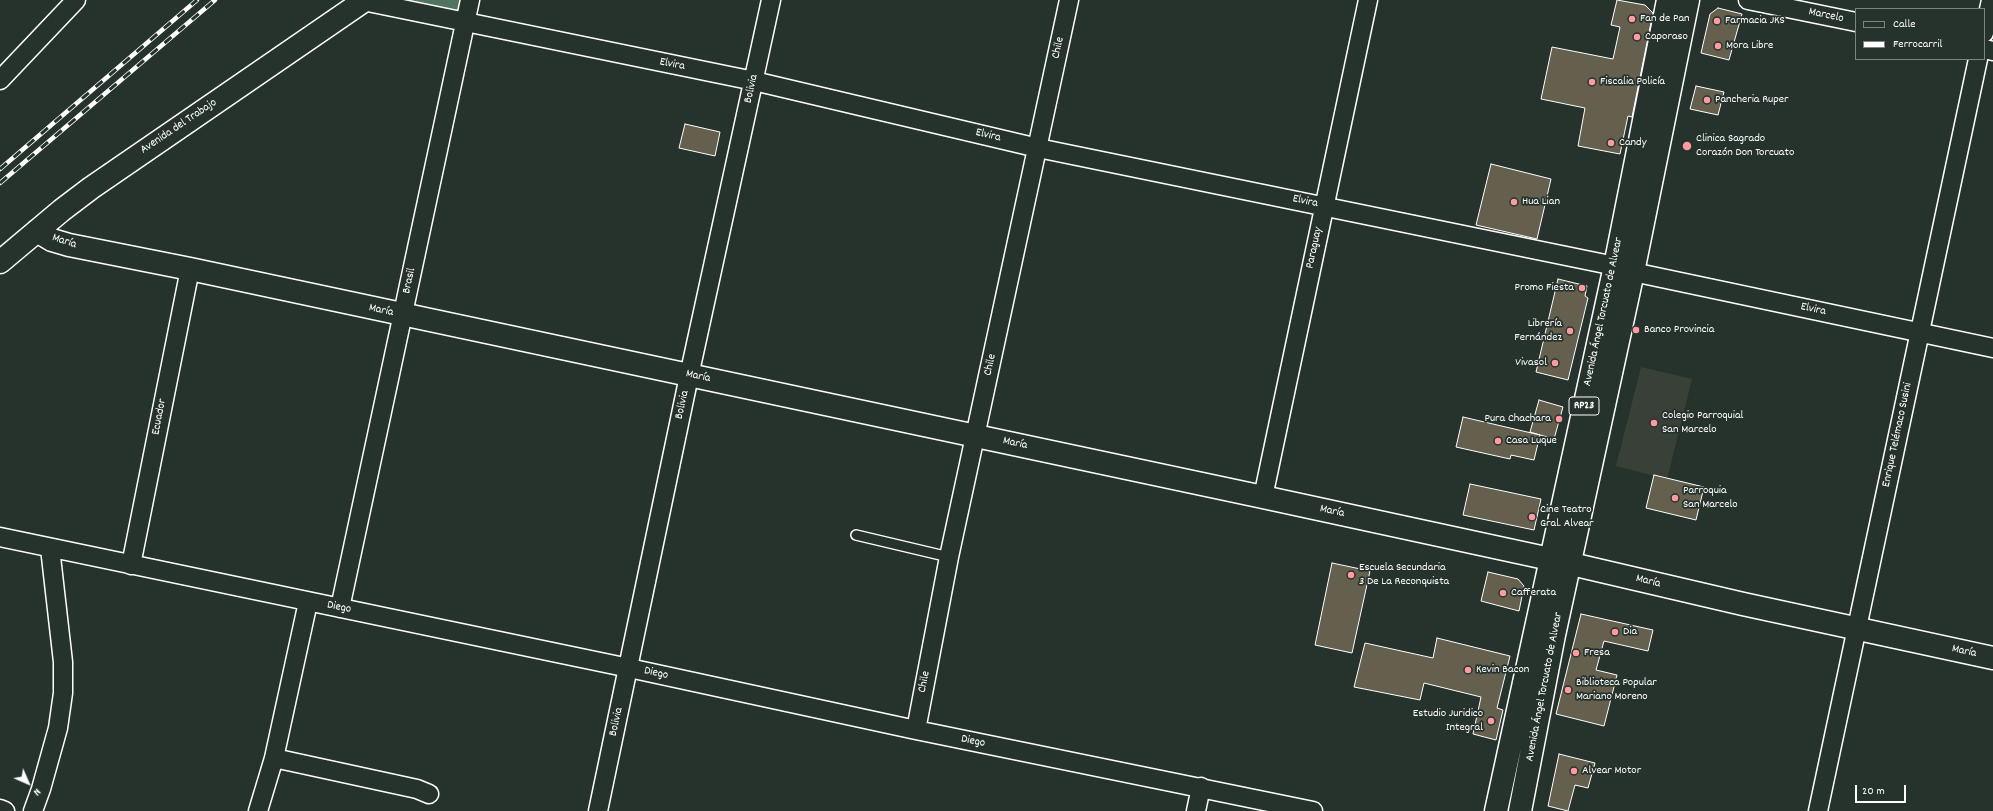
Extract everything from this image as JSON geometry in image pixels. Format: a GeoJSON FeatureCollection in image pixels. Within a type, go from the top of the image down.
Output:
{"type":"FeatureCollection","features":[{"type":"Feature","properties":{"kind":"street"},"geometry":{"type":"LineString","coordinates":[[0,80],[76,0]]}},
{"type":"Feature","properties":{"kind":"street","name":"Brasil"},"geometry":{"type":"LineString","coordinates":[[340,608],[470,0]]}},
{"type":"Feature","properties":{"kind":"street","name":"Bolivia"},"geometry":{"type":"LineString","coordinates":[[598,811],[689,376],[771,0]]}},
{"type":"Feature","properties":{"kind":"street","name":"Chile"},"geometry":{"type":"LineString","coordinates":[[916,730],[949,557],[1069,0]]}},
{"type":"Feature","properties":{"kind":"street","name":"Paraguay"},"geometry":{"type":"LineString","coordinates":[[1263,497],[1323,206],[1368,0]]}},
{"type":"Feature","properties":{"kind":"street","name":"Avenida Ángel Torcuato de Alvear"},"geometry":{"type":"LineString","coordinates":[[1624,269],[1668,0]]}},
{"type":"Feature","properties":{"kind":"street","name":"Avenida Ángel Torcuato de Alvear"},"geometry":{"type":"LineString","coordinates":[[1496,811],[1560,562],[1624,269],[1688,0]]}},
{"type":"Feature","properties":{"kind":"street","name":"Marcelo"},"geometry":{"type":"LineString","coordinates":[[1748,0],[1855,22]]}},
{"type":"Feature","properties":{"kind":"street"},"geometry":{"type":"LineString","coordinates":[[1985,28],[1991,0]]}},
{"type":"Feature","properties":{"kind":"street","name":"Elvira"},"geometry":{"type":"LineString","coordinates":[[364,1],[465,23],[754,81],[1038,148],[1624,269],[1993,348]]}},
{"type":"Feature","properties":{"kind":"street","name":"Avenida del Trabajo"},"geometry":{"type":"LineString","coordinates":[[0,262],[91,188],[364,1]]}},
{"type":"Feature","properties":{"kind":"street","name":"Enrique Telémaco Susini"},"geometry":{"type":"LineString","coordinates":[[1818,811],[1978,60]]}},
{"type":"Feature","properties":{"kind":"street","name":"María"},"geometry":{"type":"LineString","coordinates":[[37,231],[52,240],[69,245],[190,269],[1263,497],[1993,658]]}},
{"type":"Feature","properties":{"kind":"street","name":"Ecuador"},"geometry":{"type":"LineString","coordinates":[[131,565],[190,269]]}},
{"type":"Feature","properties":{"kind":"street","name":"Diego"},"geometry":{"type":"LineString","coordinates":[[0,537],[629,668],[916,730],[1313,811]]}},
{"type":"Feature","properties":{"kind":"street"},"geometry":{"type":"LineString","coordinates":[[32,811],[41,789],[58,728],[63,693],[63,662],[50,548]]}},
{"type":"Feature","properties":{"kind":"street","name":"Avenida Ángel Torcuato de Alvear"},"geometry":{"type":"LineString","coordinates":[[1520,811],[1554,635],[1560,562]]}},
{"type":"Feature","properties":{"kind":"street"},"geometry":{"type":"LineString","coordinates":[[258,811],[274,758],[308,602]]}},
{"type":"Feature","properties":{"kind":"street"},"geometry":{"type":"LineString","coordinates":[[274,758],[418,789],[429,794]]}},
{"type":"Feature","properties":{"kind":"street"},"geometry":{"type":"LineString","coordinates":[[1196,811],[1201,787]]}},
{"type":"Feature","properties":{"kind":"street"},"geometry":{"type":"LineString","coordinates":[[0,810],[5,811]]}},
{"type":"Feature","properties":{"kind":"lane"},"geometry":{"type":"LineString","coordinates":[[856,535],[949,557]]}},
{"type":"Feature","properties":{"kind":"shaded area","name":"Colegio Parroquial San Marcelo"},"geometry":{"type":"Polygon","coordinates":[[[1641,367],[1692,379],[1667,479],[1616,466],[1641,367]]]}},
{"type":"Feature","properties":{"kind":"green space"},"geometry":{"type":"Polygon","coordinates":[[[390,0],[461,0],[460,17],[390,0]]]}},
{"type":"Feature","properties":{"kind":"building"},"geometry":{"type":"Polygon","coordinates":[[[1617,0],[1645,5],[1653,13],[1632,117],[1628,116],[1620,154],[1578,146],[1585,108],[1541,99],[1552,47],[1613,59],[1620,27],[1611,25],[1617,0]]]}},
{"type":"Feature","properties":{"kind":"building"},"geometry":{"type":"Polygon","coordinates":[[[1718,8],[1742,14],[1729,60],[1701,53],[1710,14],[1718,8]]]}},
{"type":"Feature","properties":{"kind":"building","name":"Pancheria Ruper"},"geometry":{"type":"Polygon","coordinates":[[[1696,86],[1724,92],[1718,115],[1690,109],[1696,86]]]}},
{"type":"Feature","properties":{"kind":"building"},"geometry":{"type":"Polygon","coordinates":[[[685,124],[720,132],[715,156],[679,148],[685,124]]]}},
{"type":"Feature","properties":{"kind":"building","name":"Hua Lian"},"geometry":{"type":"Polygon","coordinates":[[[1491,164],[1551,179],[1537,239],[1476,225],[1491,164]]]}},
{"type":"Feature","properties":{"kind":"building"},"geometry":{"type":"Polygon","coordinates":[[[1558,279],[1587,286],[1585,296],[1588,298],[1568,380],[1536,372],[1558,279]]]}},
{"type":"Feature","properties":{"kind":"building"},"geometry":{"type":"Polygon","coordinates":[[[1539,400],[1563,407],[1554,439],[1530,432],[1539,400]]]}},
{"type":"Feature","properties":{"kind":"building","name":"Casa Luque"},"geometry":{"type":"Polygon","coordinates":[[[1463,417],[1540,435],[1534,460],[1511,455],[1510,459],[1456,447],[1463,417]]]}},
{"type":"Feature","properties":{"kind":"building","name":"Parroquia San Marcelo"},"geometry":{"type":"Polygon","coordinates":[[[1654,475],[1704,487],[1696,520],[1646,508],[1654,475]]]}},
{"type":"Feature","properties":{"kind":"building"},"geometry":{"type":"Polygon","coordinates":[[[1470,484],[1541,499],[1534,530],[1463,515],[1470,484]]]}},
{"type":"Feature","properties":{"kind":"building"},"geometry":{"type":"Polygon","coordinates":[[[1332,563],[1370,571],[1352,653],[1315,645],[1332,563]]]}},
{"type":"Feature","properties":{"kind":"building","name":"Cafferata"},"geometry":{"type":"Polygon","coordinates":[[[1488,572],[1518,579],[1524,586],[1519,611],[1481,601],[1488,572]]]}},
{"type":"Feature","properties":{"kind":"building"},"geometry":{"type":"Polygon","coordinates":[[[1581,614],[1653,630],[1648,651],[1604,641],[1596,670],[1617,675],[1604,726],[1556,714],[1581,614]]]}},
{"type":"Feature","properties":{"kind":"building"},"geometry":{"type":"Polygon","coordinates":[[[1437,638],[1510,656],[1497,708],[1503,710],[1496,740],[1473,734],[1481,697],[1424,683],[1420,700],[1354,687],[1365,643],[1433,658],[1437,638]]]}},
{"type":"Feature","properties":{"kind":"building","name":"Alvear Motor"},"geometry":{"type":"Polygon","coordinates":[[[1559,754],[1595,763],[1588,788],[1575,785],[1568,811],[1548,806],[1559,754]]]}},
{"type":"Feature","properties":{"kind":"railway"},"geometry":{"type":"LineString","coordinates":[[0,169],[197,0]]}},
{"type":"Feature","properties":{"kind":"railway"},"geometry":{"type":"LineString","coordinates":[[0,183],[215,0]]}},
{"type":"Feature","properties":{"kind":"place","name":"Fan de Pan"},"geometry":{"type":"Point","coordinates":[1632,19]}},
{"type":"Feature","properties":{"kind":"place","name":"Farmacia JKS"},"geometry":{"type":"Point","coordinates":[1717,21]}},
{"type":"Feature","properties":{"kind":"place","name":"Caporaso"},"geometry":{"type":"Point","coordinates":[1637,37]}},
{"type":"Feature","properties":{"kind":"place","name":"Mora Libre"},"geometry":{"type":"Point","coordinates":[1718,46]}},
{"type":"Feature","properties":{"kind":"place","name":"Fiscalia Policía"},"geometry":{"type":"Point","coordinates":[1592,82]}},
{"type":"Feature","properties":{"kind":"place","name":"Pancheria Ruper"},"geometry":{"type":"Point","coordinates":[1707,100]}},
{"type":"Feature","properties":{"kind":"place","name":"Candy"},"geometry":{"type":"Point","coordinates":[1611,143]}},
{"type":"Feature","properties":{"kind":"place","name":"Clinica Sagrado Corazón Don Torcuato"},"geometry":{"type":"Point","coordinates":[1687,146]}},
{"type":"Feature","properties":{"kind":"place","name":"Hua Lian"},"geometry":{"type":"Point","coordinates":[1514,202]}},
{"type":"Feature","properties":{"kind":"place","name":"Promo Fiesta"},"geometry":{"type":"Point","coordinates":[1582,288]}},
{"type":"Feature","properties":{"kind":"place","name":"Banco Provincia"},"geometry":{"type":"Point","coordinates":[1636,330]}},
{"type":"Feature","properties":{"kind":"place","name":"Librería Fernández"},"geometry":{"type":"Point","coordinates":[1570,331]}},
{"type":"Feature","properties":{"kind":"place","name":"Vivasol"},"geometry":{"type":"Point","coordinates":[1555,363]}},
{"type":"Feature","properties":{"kind":"place","name":"Pura Chachara"},"geometry":{"type":"Point","coordinates":[1559,419]}},
{"type":"Feature","properties":{"kind":"place","name":"Colegio Parroquial San Marcelo"},"geometry":{"type":"Point","coordinates":[1654,423]}},
{"type":"Feature","properties":{"kind":"place","name":"Casa Luque"},"geometry":{"type":"Point","coordinates":[1498,441]}},
{"type":"Feature","properties":{"kind":"place","name":"Parroquia San Marcelo"},"geometry":{"type":"Point","coordinates":[1675,498]}},
{"type":"Feature","properties":{"kind":"place","name":"Cine Teatro Gral. Alvear"},"geometry":{"type":"Point","coordinates":[1532,517]}},
{"type":"Feature","properties":{"kind":"place","name":"Escuela Secundaria 3 De La Reconquista"},"geometry":{"type":"Point","coordinates":[1351,575]}},
{"type":"Feature","properties":{"kind":"place","name":"Cafferata"},"geometry":{"type":"Point","coordinates":[1503,593]}},
{"type":"Feature","properties":{"kind":"place","name":"Dia"},"geometry":{"type":"Point","coordinates":[1615,632]}},
{"type":"Feature","properties":{"kind":"place","name":"Fresa"},"geometry":{"type":"Point","coordinates":[1576,653]}},
{"type":"Feature","properties":{"kind":"place","name":"Kevin Bacon"},"geometry":{"type":"Point","coordinates":[1468,670]}},
{"type":"Feature","properties":{"kind":"place","name":"Biblioteca Popular Mariano Moreno"},"geometry":{"type":"Point","coordinates":[1568,690]}},
{"type":"Feature","properties":{"kind":"place","name":"Estudio Juridico Integral"},"geometry":{"type":"Point","coordinates":[1491,721]}},
{"type":"Feature","properties":{"kind":"place","name":"Alvear Motor"},"geometry":{"type":"Point","coordinates":[1574,771]}}]}
